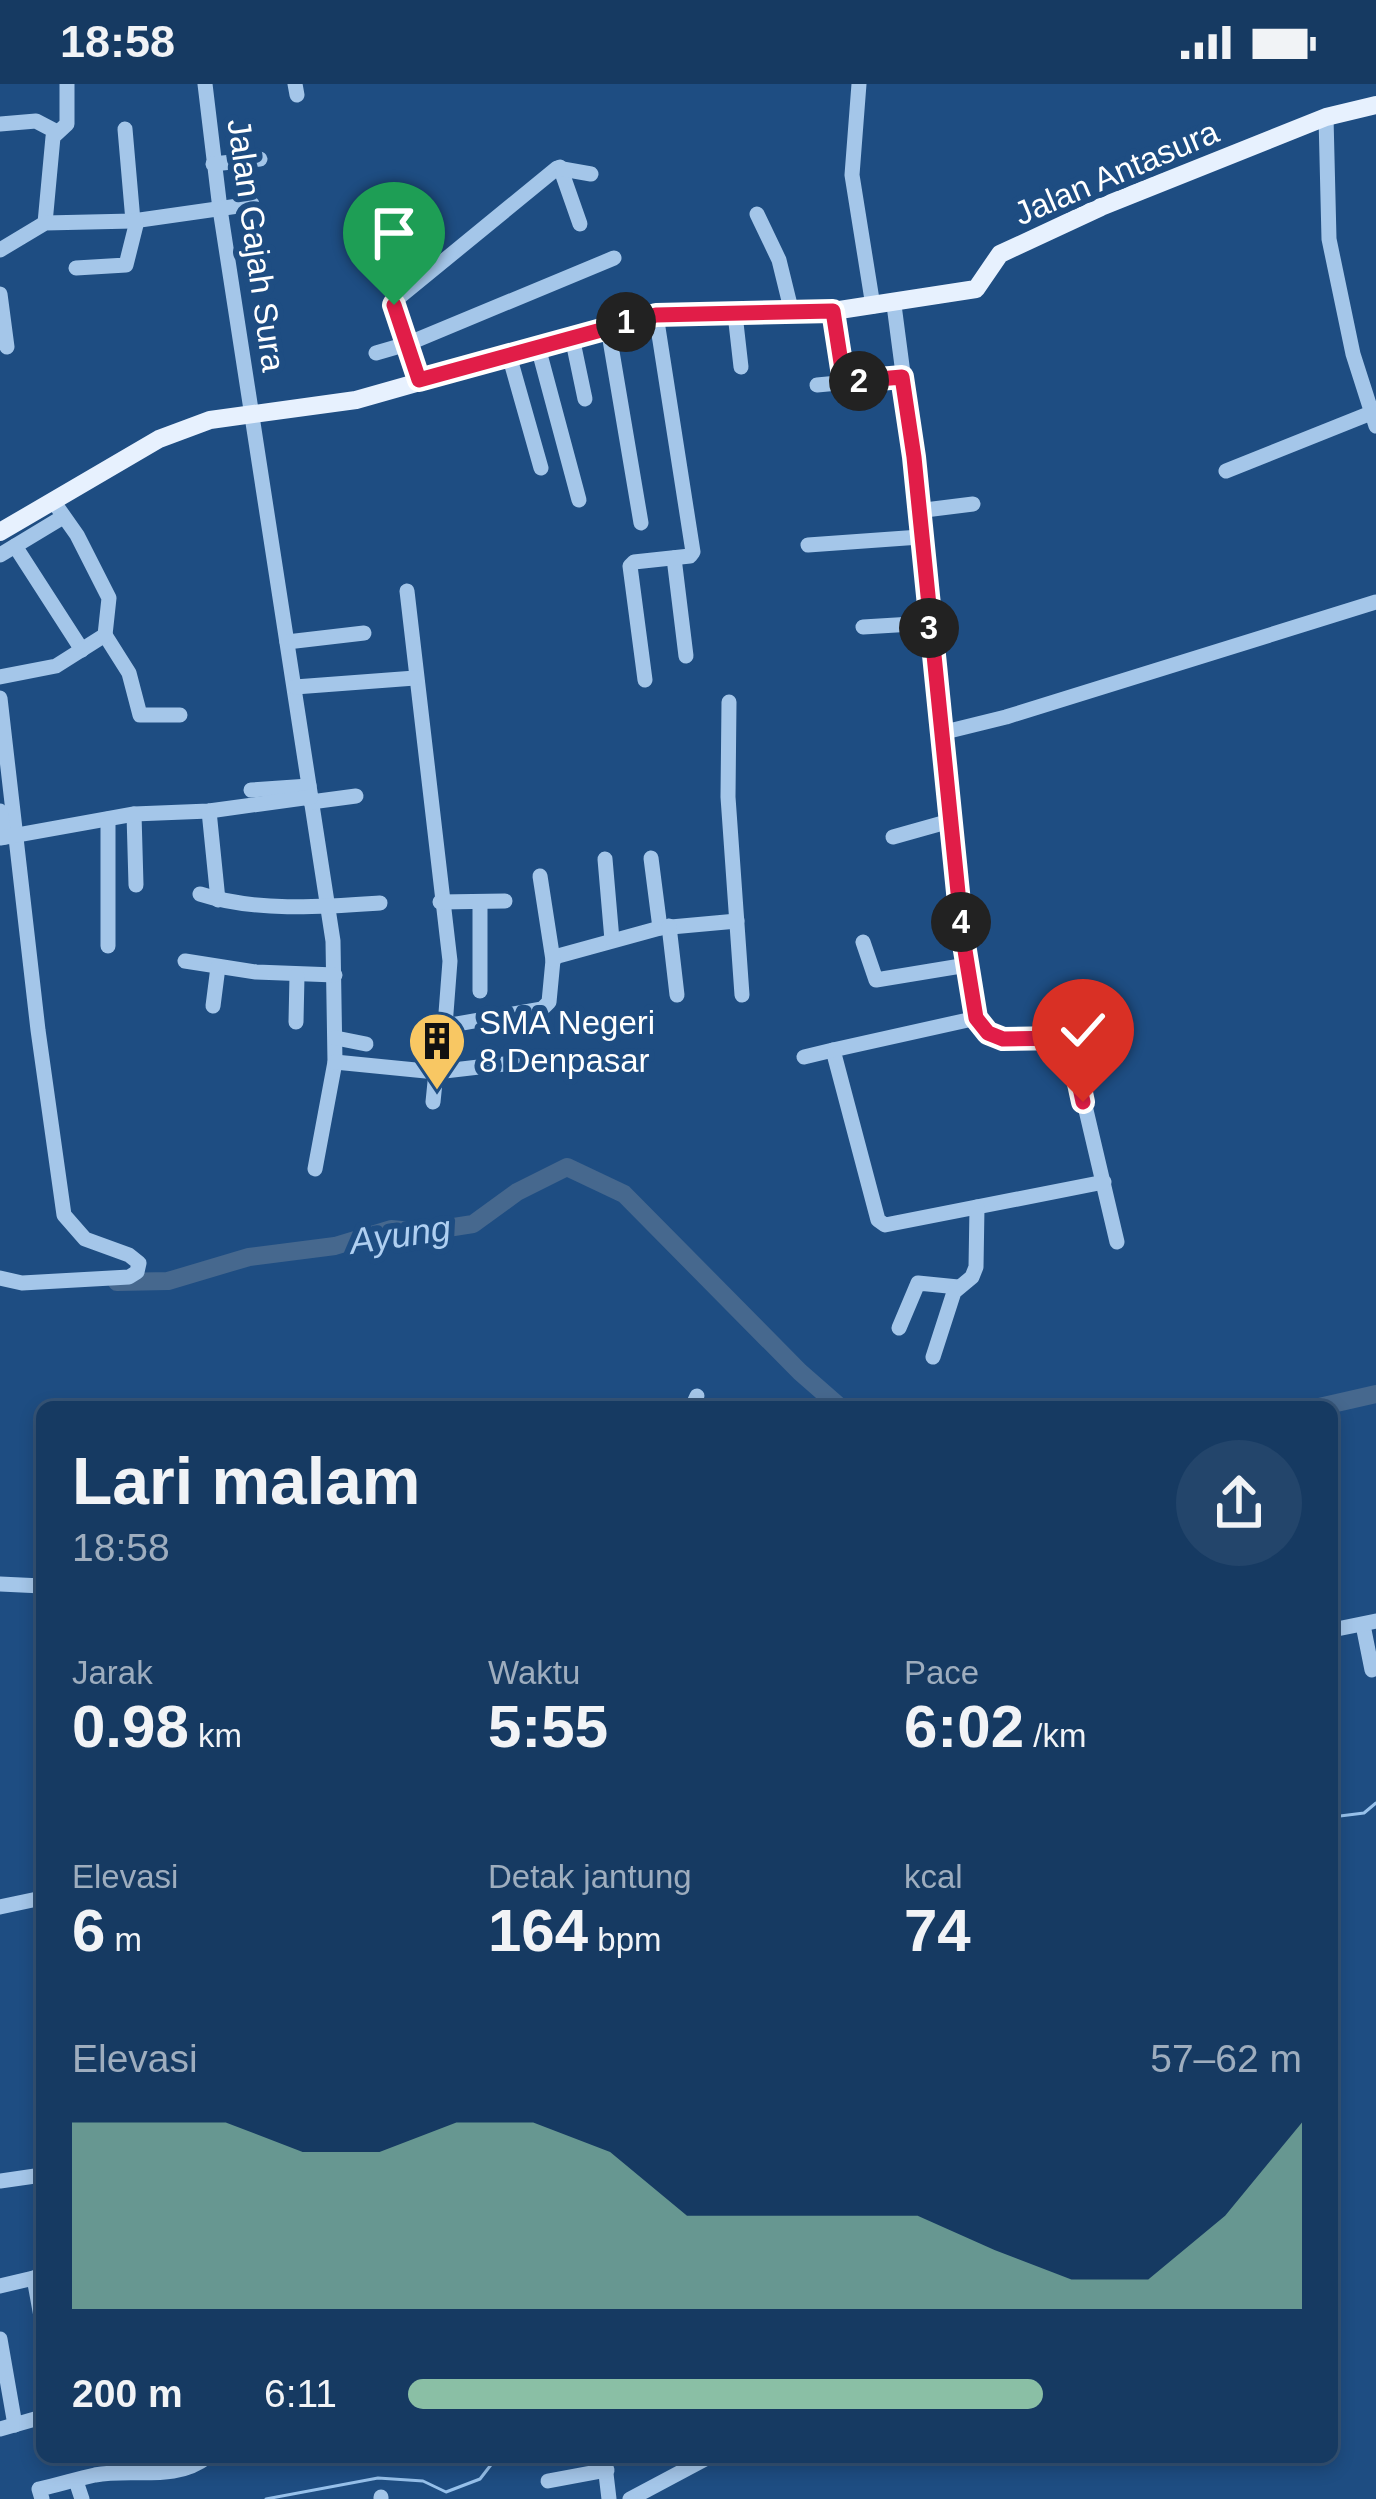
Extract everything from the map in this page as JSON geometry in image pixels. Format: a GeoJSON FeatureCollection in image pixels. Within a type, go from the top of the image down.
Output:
{"type":"FeatureCollection","features":[{"type":"Feature","properties":{"kind":"main road","name":"Jalan Antasura"},"geometry":{"type":"LineString","coordinates":[[5,544],[177,430],[210,420],[329,406],[656,315],[833,311],[976,289],[1000,254],[1101,207],[1326,117],[1376,105]]}},
{"type":"Feature","properties":{"kind":"street"},"geometry":{"type":"LineString","coordinates":[[45,223],[53,137],[67,124],[67,84]]}},
{"type":"Feature","properties":{"kind":"street","name":"Jalan Gajah Sura"},"geometry":{"type":"LineString","coordinates":[[205,84],[213,164],[335,975],[334,1062],[315,1169]]}},
{"type":"Feature","properties":{"kind":"street"},"geometry":{"type":"LineString","coordinates":[[859,84],[852,180],[873,306]]}},
{"type":"Feature","properties":{"kind":"street"},"geometry":{"type":"LineString","coordinates":[[1226,471],[1374,420],[1353,354],[1329,239],[1326,117]]}},
{"type":"Feature","properties":{"kind":"street"},"geometry":{"type":"LineString","coordinates":[[0,124],[36,121],[57,132]]}},
{"type":"Feature","properties":{"kind":"street"},"geometry":{"type":"LineString","coordinates":[[76,268],[126,265],[135,221],[125,129]]}},
{"type":"Feature","properties":{"kind":"street"},"geometry":{"type":"LineString","coordinates":[[213,164],[260,159]]}},
{"type":"Feature","properties":{"kind":"street"},"geometry":{"type":"LineString","coordinates":[[560,167],[591,174]]}},
{"type":"Feature","properties":{"kind":"street"},"geometry":{"type":"LineString","coordinates":[[560,167],[580,224]]}},
{"type":"Feature","properties":{"kind":"street"},"geometry":{"type":"LineString","coordinates":[[419,380],[394,310],[397,299],[560,167]]}},
{"type":"Feature","properties":{"kind":"street"},"geometry":{"type":"LineString","coordinates":[[0,250],[45,223],[135,221],[252,204]]}},
{"type":"Feature","properties":{"kind":"street"},"geometry":{"type":"LineString","coordinates":[[757,214],[779,260],[792,313]]}},
{"type":"Feature","properties":{"kind":"street"},"geometry":{"type":"LineString","coordinates":[[376,353],[614,258]]}},
{"type":"Feature","properties":{"kind":"street"},"geometry":{"type":"LineString","coordinates":[[0,294],[8,347]]}},
{"type":"Feature","properties":{"kind":"street"},"geometry":{"type":"LineString","coordinates":[[894,304],[976,1018],[988,1033],[1003,1039],[1060,1035],[1070,1042],[1117,1242]]}},
{"type":"Feature","properties":{"kind":"street"},"geometry":{"type":"LineString","coordinates":[[833,311],[844,382]]}},
{"type":"Feature","properties":{"kind":"street"},"geometry":{"type":"LineString","coordinates":[[735,314],[741,367]]}},
{"type":"Feature","properties":{"kind":"street"},"geometry":{"type":"LineString","coordinates":[[645,680],[630,566],[690,556],[693,548],[656,315]]}},
{"type":"Feature","properties":{"kind":"street"},"geometry":{"type":"LineString","coordinates":[[608,328],[641,523]]}},
{"type":"Feature","properties":{"kind":"street"},"geometry":{"type":"LineString","coordinates":[[572,337],[585,399]]}},
{"type":"Feature","properties":{"kind":"street"},"geometry":{"type":"LineString","coordinates":[[538,347],[579,500]]}},
{"type":"Feature","properties":{"kind":"street"},"geometry":{"type":"LineString","coordinates":[[509,355],[541,468]]}},
{"type":"Feature","properties":{"kind":"street"},"geometry":{"type":"LineString","coordinates":[[817,385],[902,377]]}},
{"type":"Feature","properties":{"kind":"street"},"geometry":{"type":"LineString","coordinates":[[917,511],[973,503]]}},
{"type":"Feature","properties":{"kind":"street"},"geometry":{"type":"LineString","coordinates":[[58,509],[109,598],[104,635],[129,673],[140,715],[180,715]]}},
{"type":"Feature","properties":{"kind":"street"},"geometry":{"type":"LineString","coordinates":[[808,544],[920,537]]}},
{"type":"Feature","properties":{"kind":"street"},"geometry":{"type":"LineString","coordinates":[[5,544],[82,650]]}},
{"type":"Feature","properties":{"kind":"street"},"geometry":{"type":"LineString","coordinates":[[674,558],[686,656]]}},
{"type":"Feature","properties":{"kind":"street"},"geometry":{"type":"LineString","coordinates":[[407,591],[450,961],[434,1102]]}},
{"type":"Feature","properties":{"kind":"street"},"geometry":{"type":"LineString","coordinates":[[941,733],[1376,602]]}},
{"type":"Feature","properties":{"kind":"street"},"geometry":{"type":"LineString","coordinates":[[863,627],[929,623]]}},
{"type":"Feature","properties":{"kind":"street"},"geometry":{"type":"LineString","coordinates":[[287,642],[364,633]]}},
{"type":"Feature","properties":{"kind":"street"},"geometry":{"type":"LineString","coordinates":[[0,677],[56,666],[104,635]]}},
{"type":"Feature","properties":{"kind":"street"},"geometry":{"type":"LineString","coordinates":[[295,687],[415,678]]}},
{"type":"Feature","properties":{"kind":"street"},"geometry":{"type":"LineString","coordinates":[[0,698],[7,838],[64,1215],[85,1239],[139,1263],[137,1272],[129,1276],[22,1283],[0,1278]]}},
{"type":"Feature","properties":{"kind":"street"},"geometry":{"type":"LineString","coordinates":[[729,702],[728,797],[742,995]]}},
{"type":"Feature","properties":{"kind":"street"},"geometry":{"type":"LineString","coordinates":[[251,790],[356,796]]}},
{"type":"Feature","properties":{"kind":"street"},"geometry":{"type":"LineString","coordinates":[[7,838],[134,814],[209,811],[310,795]]}},
{"type":"Feature","properties":{"kind":"street"},"geometry":{"type":"LineString","coordinates":[[0,811],[7,838]]}},
{"type":"Feature","properties":{"kind":"street"},"geometry":{"type":"LineString","coordinates":[[209,811],[218,900]]}},
{"type":"Feature","properties":{"kind":"street"},"geometry":{"type":"LineString","coordinates":[[134,814],[136,885]]}},
{"type":"Feature","properties":{"kind":"street"},"geometry":{"type":"LineString","coordinates":[[108,819],[108,946]]}},
{"type":"Feature","properties":{"kind":"street"},"geometry":{"type":"LineString","coordinates":[[893,837],[950,821]]}},
{"type":"Feature","properties":{"kind":"street"},"geometry":{"type":"LineString","coordinates":[[651,858],[677,995]]}},
{"type":"Feature","properties":{"kind":"street"},"geometry":{"type":"LineString","coordinates":[[605,860],[612,940]]}},
{"type":"Feature","properties":{"kind":"street"},"geometry":{"type":"LineString","coordinates":[[446,1026],[542,1010],[549,1002],[553,960],[540,876]]}},
{"type":"Feature","properties":{"kind":"street"},"geometry":{"type":"LineString","coordinates":[[200,894],[218,900],[327,906],[380,903]]}},
{"type":"Feature","properties":{"kind":"street"},"geometry":{"type":"LineString","coordinates":[[440,902],[505,901]]}},
{"type":"Feature","properties":{"kind":"street"},"geometry":{"type":"LineString","coordinates":[[479,903],[481,991]]}},
{"type":"Feature","properties":{"kind":"street"},"geometry":{"type":"LineString","coordinates":[[553,960],[665,927],[736,921]]}},
{"type":"Feature","properties":{"kind":"street"},"geometry":{"type":"LineString","coordinates":[[863,942],[877,980],[967,965]]}},
{"type":"Feature","properties":{"kind":"street"},"geometry":{"type":"LineString","coordinates":[[185,961],[297,976],[335,975]]}},
{"type":"Feature","properties":{"kind":"street"},"geometry":{"type":"LineString","coordinates":[[213,1006],[218,968]]}},
{"type":"Feature","properties":{"kind":"street"},"geometry":{"type":"LineString","coordinates":[[296,1022],[297,976]]}},
{"type":"Feature","properties":{"kind":"street"},"geometry":{"type":"LineString","coordinates":[[804,1057],[976,1018]]}},
{"type":"Feature","properties":{"kind":"street"},"geometry":{"type":"LineString","coordinates":[[336,1038],[366,1044]]}},
{"type":"Feature","properties":{"kind":"street"},"geometry":{"type":"LineString","coordinates":[[833,1050],[878,1220],[885,1226],[1104,1182]]}},
{"type":"Feature","properties":{"kind":"street"},"geometry":{"type":"LineString","coordinates":[[334,1062],[436,1072],[530,1061]]}},
{"type":"Feature","properties":{"kind":"street"},"geometry":{"type":"LineString","coordinates":[[933,1357],[958,1287],[972,1277],[976,1267],[977,1207]]}},
{"type":"Feature","properties":{"kind":"street"},"geometry":{"type":"LineString","coordinates":[[899,1328],[918,1283],[958,1287]]}},
{"type":"Feature","properties":{"kind":"street"},"geometry":{"type":"LineString","coordinates":[[0,1584],[36,1586]]}},
{"type":"Feature","properties":{"kind":"street"},"geometry":{"type":"LineString","coordinates":[[1338,1629],[1369,1623],[1372,1670]]}},
{"type":"Feature","properties":{"kind":"street"},"geometry":{"type":"LineString","coordinates":[[0,1906],[36,1899]]}},
{"type":"Feature","properties":{"kind":"street"},"geometry":{"type":"LineString","coordinates":[[0,2181],[36,2175]]}},
{"type":"Feature","properties":{"kind":"street"},"geometry":{"type":"LineString","coordinates":[[0,2286],[36,2277]]}},
{"type":"Feature","properties":{"kind":"street"},"geometry":{"type":"LineString","coordinates":[[0,2339],[8,2427]]}},
{"type":"Feature","properties":{"kind":"street"},"geometry":{"type":"LineString","coordinates":[[42,2499],[39,2489],[96,2475],[180,2471],[200,2463]]}},
{"type":"Feature","properties":{"kind":"street"},"geometry":{"type":"LineString","coordinates":[[548,2481],[605,2463],[609,2499]]}},
{"type":"Feature","properties":{"kind":"street"},"geometry":{"type":"LineString","coordinates":[[630,2499],[677,2464]]}},
{"type":"Feature","properties":{"kind":"street"},"geometry":{"type":"LineString","coordinates":[[76,2481],[82,2499]]}},
{"type":"Feature","properties":{"kind":"waterway","name":"Ayung"},"geometry":{"type":"LineString","coordinates":[[117,1282],[168,1281],[249,1257],[335,1246],[391,1229],[422,1232],[473,1224],[517,1192],[567,1167],[624,1194],[833,1401]]}},
{"type":"Feature","properties":{"kind":"waterway","name":"Ayung"},"geometry":{"type":"LineString","coordinates":[[1338,1403],[1376,1394]]}},
{"type":"Feature","properties":{"kind":"waterway"},"geometry":{"type":"LineString","coordinates":[[1338,1816],[1364,1813],[1376,1803]]}},
{"type":"Feature","properties":{"kind":"waterway"},"geometry":{"type":"LineString","coordinates":[[266,2499],[378,2478],[423,2481],[446,2492],[480,2479],[492,2463]]}},
{"type":"Feature","properties":{"kind":"place","name":"SMA Negeri 8 Denpasar"},"geometry":{"type":"Point","coordinates":[437,1092]}},
{"type":"Feature","properties":{"kind":"route"},"geometry":{"type":"LineString","coordinates":[[394,305],[419,380],[656,315],[833,311],[844,382],[902,377],[962,932],[976,1018],[988,1033],[1003,1039],[1060,1035],[1070,1042],[1083,1102]]}}]}
